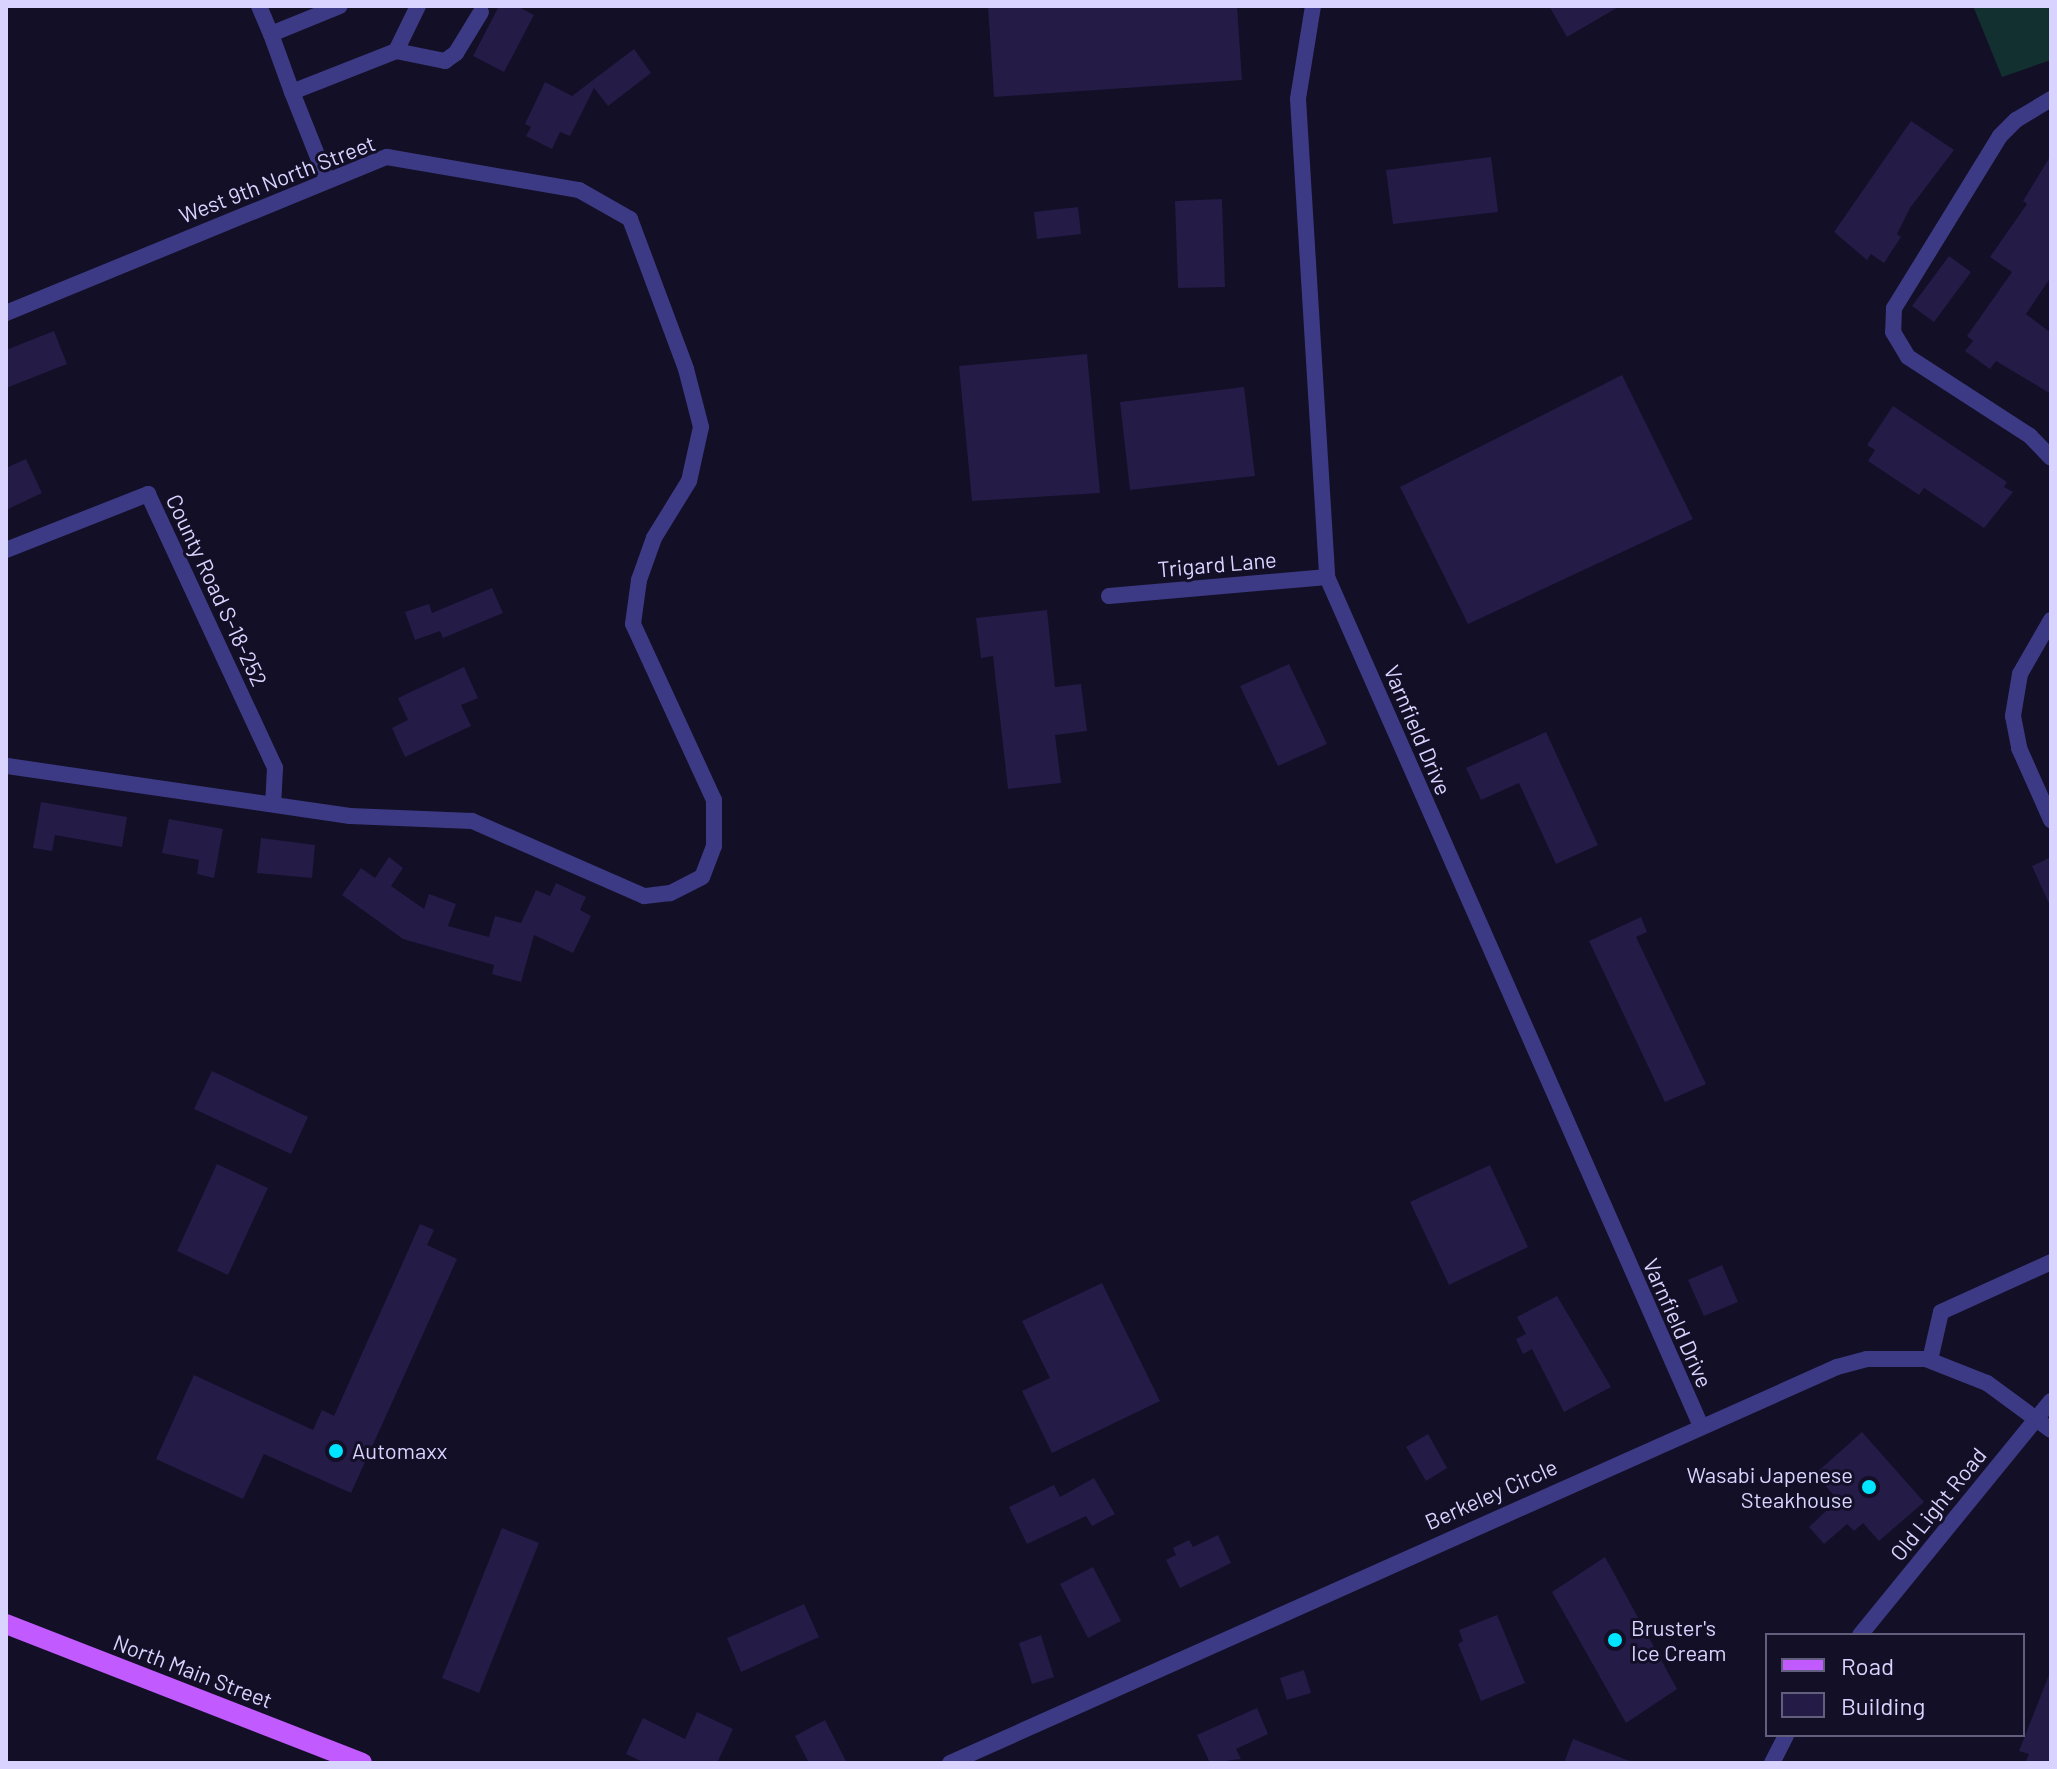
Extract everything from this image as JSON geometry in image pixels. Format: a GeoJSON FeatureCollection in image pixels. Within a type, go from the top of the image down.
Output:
{"type":"FeatureCollection","features":[{"type":"Feature","properties":{"kind":"main road","name":"North Main Street"},"geometry":{"type":"LineString","coordinates":[[6,1624],[362,1763]]}},
{"type":"Feature","properties":{"kind":"street"},"geometry":{"type":"LineString","coordinates":[[259,6],[327,180]]}},
{"type":"Feature","properties":{"kind":"street"},"geometry":{"type":"LineString","coordinates":[[271,34],[340,6]]}},
{"type":"Feature","properties":{"kind":"street"},"geometry":{"type":"LineString","coordinates":[[396,51],[418,6]]}},
{"type":"Feature","properties":{"kind":"street","name":"Varnfield Drive"},"geometry":{"type":"LineString","coordinates":[[1313,6],[1298,99],[1327,577],[1700,1424]]}},
{"type":"Feature","properties":{"kind":"street"},"geometry":{"type":"LineString","coordinates":[[292,92],[396,51],[445,61],[456,53],[481,12]]}},
{"type":"Feature","properties":{"kind":"street"},"geometry":{"type":"LineString","coordinates":[[2051,99],[2000,136],[1894,308],[1893,332],[1908,357],[2030,436],[2051,458]]}},
{"type":"Feature","properties":{"kind":"street","name":"West 9th North Street"},"geometry":{"type":"LineString","coordinates":[[6,313],[387,157],[579,190],[630,219],[686,369],[701,427],[689,481],[654,538],[639,580],[633,624],[714,800],[714,846],[702,877],[670,893],[644,896],[472,821],[350,816],[273,802],[210,798],[6,766]]}},
{"type":"Feature","properties":{"kind":"street","name":"County Road S-18-252"},"geometry":{"type":"LineString","coordinates":[[6,550],[148,494],[275,768],[273,802]]}},
{"type":"Feature","properties":{"kind":"street","name":"Trigard Lane"},"geometry":{"type":"LineString","coordinates":[[1109,596],[1327,577]]}},
{"type":"Feature","properties":{"kind":"street"},"geometry":{"type":"LineString","coordinates":[[2051,620],[2020,674],[2013,716],[2019,748],[2051,820]]}},
{"type":"Feature","properties":{"kind":"street"},"geometry":{"type":"LineString","coordinates":[[1930,1360],[1941,1312],[2051,1262]]}},
{"type":"Feature","properties":{"kind":"street","name":"Berkeley Circle"},"geometry":{"type":"LineString","coordinates":[[950,1763],[1700,1424],[1845,1365],[1881,1358],[1930,1360],[1987,1383],[2051,1430]]}},
{"type":"Feature","properties":{"kind":"street","name":"Old Light Road"},"geometry":{"type":"LineString","coordinates":[[1862,1633],[2051,1401]]}},
{"type":"Feature","properties":{"kind":"street"},"geometry":{"type":"LineString","coordinates":[[1772,1763],[1785,1737]]}},
{"type":"Feature","properties":{"kind":"green space"},"geometry":{"type":"Polygon","coordinates":[[[1973,6],[2051,6],[2051,60],[2002,77],[1973,6]]]}},
{"type":"Feature","properties":{"kind":"building"},"geometry":{"type":"Polygon","coordinates":[[[499,6],[517,6],[534,15],[504,72],[473,56],[499,6]]]}},
{"type":"Feature","properties":{"kind":"building"},"geometry":{"type":"Polygon","coordinates":[[[1237,6],[1242,80],[994,97],[988,7],[1237,6]]]}},
{"type":"Feature","properties":{"kind":"building"},"geometry":{"type":"Polygon","coordinates":[[[1549,6],[1620,6],[1567,37],[1549,6]]]}},
{"type":"Feature","properties":{"kind":"building"},"geometry":{"type":"Polygon","coordinates":[[[634,49],[651,73],[608,106],[594,88],[570,136],[560,132],[552,149],[526,136],[531,127],[525,124],[545,82],[572,96],[634,49]]]}},
{"type":"Feature","properties":{"kind":"building"},"geometry":{"type":"Polygon","coordinates":[[[1911,121],[1954,150],[1910,208],[1897,234],[1901,237],[1884,263],[1871,254],[1867,260],[1834,232],[1911,121]]]}},
{"type":"Feature","properties":{"kind":"building"},"geometry":{"type":"Polygon","coordinates":[[[2051,155],[2051,277],[2026,314],[2051,333],[2051,394],[1996,361],[1990,369],[1965,351],[1973,341],[1967,336],[2012,272],[1990,257],[2027,204],[2023,201],[2051,155]]]}},
{"type":"Feature","properties":{"kind":"building"},"geometry":{"type":"Polygon","coordinates":[[[1491,157],[1498,212],[1393,224],[1386,170],[1491,157]]]}},
{"type":"Feature","properties":{"kind":"building"},"geometry":{"type":"Polygon","coordinates":[[[1222,199],[1225,287],[1178,288],[1175,201],[1222,199]]]}},
{"type":"Feature","properties":{"kind":"building"},"geometry":{"type":"Polygon","coordinates":[[[1078,207],[1081,234],[1037,239],[1034,212],[1078,207]]]}},
{"type":"Feature","properties":{"kind":"building"},"geometry":{"type":"Polygon","coordinates":[[[1949,256],[1971,272],[1934,322],[1912,306],[1949,256]]]}},
{"type":"Feature","properties":{"kind":"building"},"geometry":{"type":"Polygon","coordinates":[[[54,331],[67,364],[6,388],[6,350],[54,331]]]}},
{"type":"Feature","properties":{"kind":"building"},"geometry":{"type":"Polygon","coordinates":[[[1087,354],[1100,493],[972,501],[959,366],[1087,354]]]}},
{"type":"Feature","properties":{"kind":"building"},"geometry":{"type":"Polygon","coordinates":[[[1622,375],[1693,519],[1468,624],[1400,487],[1622,375]]]}},
{"type":"Feature","properties":{"kind":"building"},"geometry":{"type":"Polygon","coordinates":[[[1244,387],[1255,476],[1130,490],[1120,402],[1244,387]]]}},
{"type":"Feature","properties":{"kind":"building"},"geometry":{"type":"Polygon","coordinates":[[[1893,406],[2007,482],[2004,487],[2013,492],[1984,528],[1924,488],[1919,495],[1868,461],[1875,450],[1867,445],[1893,406]]]}},
{"type":"Feature","properties":{"kind":"building"},"geometry":{"type":"Polygon","coordinates":[[[26,459],[42,493],[6,510],[6,468],[26,459]]]}},
{"type":"Feature","properties":{"kind":"building"},"geometry":{"type":"Polygon","coordinates":[[[492,588],[503,613],[443,638],[440,631],[415,640],[405,612],[429,604],[432,613],[492,588]]]}},
{"type":"Feature","properties":{"kind":"building"},"geometry":{"type":"Polygon","coordinates":[[[1047,610],[1055,687],[1081,684],[1087,731],[1055,735],[1061,783],[1008,789],[993,656],[981,658],[976,618],[1047,610]]]}},
{"type":"Feature","properties":{"kind":"building"},"geometry":{"type":"Polygon","coordinates":[[[1289,664],[1327,744],[1278,766],[1240,686],[1289,664]]]}},
{"type":"Feature","properties":{"kind":"building"},"geometry":{"type":"Polygon","coordinates":[[[464,667],[478,698],[461,705],[471,726],[405,757],[392,728],[408,720],[398,698],[464,667]]]}},
{"type":"Feature","properties":{"kind":"building"},"geometry":{"type":"Polygon","coordinates":[[[1546,732],[1598,845],[1556,864],[1519,783],[1481,800],[1466,768],[1546,732]]]}},
{"type":"Feature","properties":{"kind":"building"},"geometry":{"type":"Polygon","coordinates":[[[41,802],[127,817],[122,847],[55,835],[52,851],[33,848],[41,802]]]}},
{"type":"Feature","properties":{"kind":"building"},"geometry":{"type":"Polygon","coordinates":[[[169,819],[223,829],[214,878],[197,874],[199,860],[162,853],[169,819]]]}},
{"type":"Feature","properties":{"kind":"building"},"geometry":{"type":"Polygon","coordinates":[[[261,838],[315,845],[312,878],[257,873],[261,838]]]}},
{"type":"Feature","properties":{"kind":"building"},"geometry":{"type":"Polygon","coordinates":[[[389,857],[403,868],[391,886],[424,909],[429,894],[456,904],[448,926],[489,937],[495,916],[521,923],[536,890],[550,896],[556,883],[586,897],[580,910],[591,916],[573,953],[534,935],[521,982],[492,974],[494,965],[403,939],[342,895],[361,868],[375,878],[389,857]]]}},
{"type":"Feature","properties":{"kind":"building"},"geometry":{"type":"Polygon","coordinates":[[[2051,857],[2051,908],[2032,866],[2051,857]]]}},
{"type":"Feature","properties":{"kind":"building"},"geometry":{"type":"Polygon","coordinates":[[[1641,917],[1647,932],[1636,937],[1706,1084],[1665,1102],[1589,941],[1641,917]]]}},
{"type":"Feature","properties":{"kind":"building"},"geometry":{"type":"Polygon","coordinates":[[[212,1071],[308,1117],[291,1154],[194,1109],[212,1071]]]}},
{"type":"Feature","properties":{"kind":"building"},"geometry":{"type":"Polygon","coordinates":[[[217,1164],[268,1188],[228,1275],[177,1251],[217,1164]]]}},
{"type":"Feature","properties":{"kind":"building"},"geometry":{"type":"Polygon","coordinates":[[[1490,1165],[1528,1247],[1449,1285],[1410,1202],[1490,1165]]]}},
{"type":"Feature","properties":{"kind":"building"},"geometry":{"type":"Polygon","coordinates":[[[420,1224],[434,1230],[427,1245],[457,1259],[351,1493],[264,1454],[243,1499],[156,1459],[194,1375],[313,1430],[322,1410],[334,1416],[420,1224]]]}},
{"type":"Feature","properties":{"kind":"building"},"geometry":{"type":"Polygon","coordinates":[[[1722,1265],[1738,1302],[1704,1316],[1688,1280],[1722,1265]]]}},
{"type":"Feature","properties":{"kind":"building"},"geometry":{"type":"Polygon","coordinates":[[[1102,1283],[1160,1401],[1052,1453],[1022,1391],[1050,1378],[1022,1321],[1102,1283]]]}},
{"type":"Feature","properties":{"kind":"building"},"geometry":{"type":"Polygon","coordinates":[[[1557,1296],[1611,1387],[1564,1412],[1532,1349],[1523,1354],[1516,1339],[1526,1334],[1517,1317],[1557,1296]]]}},
{"type":"Feature","properties":{"kind":"building","name":"Wasabi Japenese Steakhouse"},"geometry":{"type":"Polygon","coordinates":[[[1862,1432],[1924,1502],[1879,1541],[1863,1523],[1854,1531],[1847,1524],[1824,1544],[1809,1527],[1838,1500],[1815,1474],[1862,1432]]]}},
{"type":"Feature","properties":{"kind":"building"},"geometry":{"type":"Polygon","coordinates":[[[1428,1434],[1447,1468],[1426,1481],[1406,1447],[1428,1434]]]}},
{"type":"Feature","properties":{"kind":"building"},"geometry":{"type":"Polygon","coordinates":[[[1094,1478],[1115,1514],[1092,1526],[1086,1516],[1027,1544],[1009,1507],[1054,1485],[1060,1497],[1094,1478]]]}},
{"type":"Feature","properties":{"kind":"building"},"geometry":{"type":"Polygon","coordinates":[[[502,1528],[539,1543],[479,1693],[442,1678],[502,1528]]]}},
{"type":"Feature","properties":{"kind":"building"},"geometry":{"type":"Polygon","coordinates":[[[1218,1535],[1231,1563],[1180,1588],[1166,1560],[1176,1555],[1173,1548],[1189,1540],[1193,1547],[1218,1535]]]}},
{"type":"Feature","properties":{"kind":"building","name":"Bruster's Ice Cream"},"geometry":{"type":"Polygon","coordinates":[[[1605,1557],[1677,1689],[1626,1723],[1552,1592],[1605,1557]]]}},
{"type":"Feature","properties":{"kind":"building"},"geometry":{"type":"Polygon","coordinates":[[[1093,1567],[1121,1621],[1088,1638],[1060,1584],[1093,1567]]]}},
{"type":"Feature","properties":{"kind":"building"},"geometry":{"type":"Polygon","coordinates":[[[804,1604],[819,1637],[741,1672],[727,1638],[804,1604]]]}},
{"type":"Feature","properties":{"kind":"building"},"geometry":{"type":"Polygon","coordinates":[[[1497,1615],[1525,1683],[1481,1701],[1458,1644],[1463,1641],[1459,1630],[1497,1615]]]}},
{"type":"Feature","properties":{"kind":"building"},"geometry":{"type":"Polygon","coordinates":[[[1041,1635],[1054,1677],[1032,1684],[1019,1643],[1041,1635]]]}},
{"type":"Feature","properties":{"kind":"building"},"geometry":{"type":"Polygon","coordinates":[[[1304,1670],[1311,1693],[1287,1700],[1280,1678],[1304,1670]]]}},
{"type":"Feature","properties":{"kind":"building"},"geometry":{"type":"Polygon","coordinates":[[[2051,1670],[2051,1763],[2025,1763],[2029,1754],[2019,1751],[2051,1670]]]}},
{"type":"Feature","properties":{"kind":"building"},"geometry":{"type":"Polygon","coordinates":[[[1257,1708],[1268,1734],[1236,1749],[1241,1759],[1210,1763],[1197,1735],[1257,1708]]]}},
{"type":"Feature","properties":{"kind":"building"},"geometry":{"type":"Polygon","coordinates":[[[697,1712],[733,1729],[717,1763],[645,1763],[626,1754],[643,1718],[685,1739],[697,1712]]]}},
{"type":"Feature","properties":{"kind":"building"},"geometry":{"type":"Polygon","coordinates":[[[825,1720],[847,1763],[809,1763],[795,1736],[825,1720]]]}},
{"type":"Feature","properties":{"kind":"building"},"geometry":{"type":"Polygon","coordinates":[[[1573,1739],[1632,1762],[1632,1763],[1564,1763],[1573,1739]]]}},
{"type":"Feature","properties":{"kind":"place","name":"Automaxx"},"geometry":{"type":"Point","coordinates":[336,1451]}},
{"type":"Feature","properties":{"kind":"place","name":"Wasabi Japenese Steakhouse"},"geometry":{"type":"Point","coordinates":[1869,1487]}},
{"type":"Feature","properties":{"kind":"place","name":"Bruster's Ice Cream"},"geometry":{"type":"Point","coordinates":[1615,1640]}}]}
